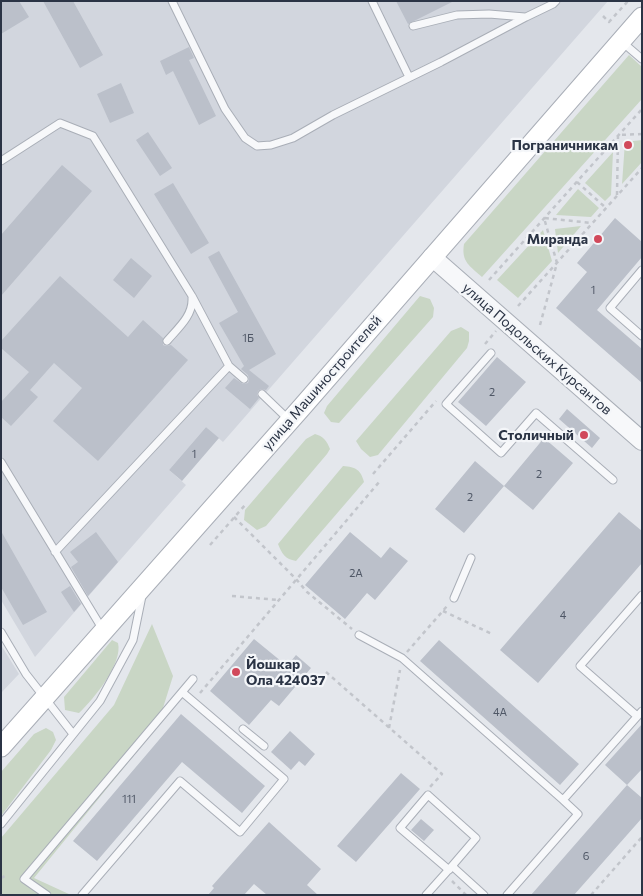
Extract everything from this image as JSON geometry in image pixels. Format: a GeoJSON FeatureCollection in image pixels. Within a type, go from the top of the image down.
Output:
{"type":"FeatureCollection","features":[{"type":"Feature","properties":{"kind":"main road","name":"улица Машиностроителей"},"geometry":{"type":"LineString","coordinates":[[1,747],[642,17]]}},
{"type":"Feature","properties":{"kind":"street","name":"улица Подольских Курсантов"},"geometry":{"type":"LineString","coordinates":[[432,257],[642,441]]}},
{"type":"Feature","properties":{"kind":"lane"},"geometry":{"type":"LineString","coordinates":[[172,1],[225,109],[245,138],[257,146],[271,145],[293,138],[333,115],[441,62],[556,1]]}},
{"type":"Feature","properties":{"kind":"lane"},"geometry":{"type":"LineString","coordinates":[[372,1],[409,77]]}},
{"type":"Feature","properties":{"kind":"lane"},"geometry":{"type":"LineString","coordinates":[[413,26],[456,15],[526,16]]}},
{"type":"Feature","properties":{"kind":"lane"},"geometry":{"type":"LineString","coordinates":[[621,41],[642,59]]}},
{"type":"Feature","properties":{"kind":"lane"},"geometry":{"type":"LineString","coordinates":[[1,161],[60,123],[93,136],[192,296],[229,366],[244,379]]}},
{"type":"Feature","properties":{"kind":"lane"},"geometry":{"type":"LineString","coordinates":[[642,270],[610,308],[642,336]]}},
{"type":"Feature","properties":{"kind":"lane"},"geometry":{"type":"LineString","coordinates":[[167,341],[186,318],[192,306],[192,296]]}},
{"type":"Feature","properties":{"kind":"lane"},"geometry":{"type":"LineString","coordinates":[[490,353],[446,404],[501,453],[536,413],[612,480]]}},
{"type":"Feature","properties":{"kind":"lane"},"geometry":{"type":"LineString","coordinates":[[55,552],[229,366]]}},
{"type":"Feature","properties":{"kind":"lane"},"geometry":{"type":"LineString","coordinates":[[262,394],[290,420]]}},
{"type":"Feature","properties":{"kind":"lane"},"geometry":{"type":"LineString","coordinates":[[1,462],[104,631]]}},
{"type":"Feature","properties":{"kind":"lane"},"geometry":{"type":"LineString","coordinates":[[454,598],[471,558]]}},
{"type":"Feature","properties":{"kind":"lane"},"geometry":{"type":"LineString","coordinates":[[1,824],[100,701],[132,640],[144,585]]}},
{"type":"Feature","properties":{"kind":"lane"},"geometry":{"type":"LineString","coordinates":[[563,800],[640,713],[580,666],[642,595]]}},
{"type":"Feature","properties":{"kind":"lane"},"geometry":{"type":"LineString","coordinates":[[1,632],[26,674],[73,734]]}},
{"type":"Feature","properties":{"kind":"lane"},"geometry":{"type":"LineString","coordinates":[[359,635],[402,658],[578,814],[507,895]]}},
{"type":"Feature","properties":{"kind":"lane"},"geometry":{"type":"LineString","coordinates":[[47,895],[24,879],[193,679]]}},
{"type":"Feature","properties":{"kind":"lane"},"geometry":{"type":"LineString","coordinates":[[82,895],[180,781],[240,832],[284,779],[182,692]]}},
{"type":"Feature","properties":{"kind":"lane"},"geometry":{"type":"LineString","coordinates":[[243,729],[264,746]]}},
{"type":"Feature","properties":{"kind":"lane"},"geometry":{"type":"LineString","coordinates":[[426,895],[448,870],[476,838],[428,795],[400,828],[448,870],[484,895]]}},
{"type":"Feature","properties":{"kind":"path"},"geometry":{"type":"LineString","coordinates":[[603,16],[609,22],[628,1]]}},
{"type":"Feature","properties":{"kind":"path"},"geometry":{"type":"LineString","coordinates":[[489,280],[642,109]]}},
{"type":"Feature","properties":{"kind":"path"},"geometry":{"type":"LineString","coordinates":[[618,135],[642,134]]}},
{"type":"Feature","properties":{"kind":"path"},"geometry":{"type":"LineString","coordinates":[[617,195],[618,135]]}},
{"type":"Feature","properties":{"kind":"path"},"geometry":{"type":"LineString","coordinates":[[518,306],[642,168]]}},
{"type":"Feature","properties":{"kind":"path"},"geometry":{"type":"LineString","coordinates":[[576,182],[606,208]]}},
{"type":"Feature","properties":{"kind":"path"},"geometry":{"type":"LineString","coordinates":[[544,218],[592,223]]}},
{"type":"Feature","properties":{"kind":"path"},"geometry":{"type":"LineString","coordinates":[[540,325],[557,263],[544,218]]}},
{"type":"Feature","properties":{"kind":"path"},"geometry":{"type":"LineString","coordinates":[[200,693],[380,481]]}},
{"type":"Feature","properties":{"kind":"path"},"geometry":{"type":"LineString","coordinates":[[210,545],[246,504]]}},
{"type":"Feature","properties":{"kind":"path"},"geometry":{"type":"LineString","coordinates":[[234,517],[307,592],[359,635]]}},
{"type":"Feature","properties":{"kind":"path"},"geometry":{"type":"LineString","coordinates":[[232,596],[279,600]]}},
{"type":"Feature","properties":{"kind":"path"},"geometry":{"type":"LineString","coordinates":[[443,611],[492,634]]}},
{"type":"Feature","properties":{"kind":"path"},"geometry":{"type":"LineString","coordinates":[[326,672],[442,774],[429,788]]}},
{"type":"Feature","properties":{"kind":"path"},"geometry":{"type":"LineString","coordinates":[[592,895],[641,838]]}},
{"type":"Feature","properties":{"kind":"path"},"geometry":{"type":"LineString","coordinates":[[448,870],[466,895]]}},
{"type":"Feature","properties":{"kind":"path"},"geometry":{"type":"LineString","coordinates":[[1,878],[6,875]]}},
{"type":"Feature","properties":{"kind":"shaded area"},"geometry":{"type":"Polygon","coordinates":[[[1,1],[608,1],[223,442],[206,427],[169,470],[186,485],[35,657],[1,600],[1,1]]]}},
{"type":"Feature","properties":{"kind":"shaded area"},"geometry":{"type":"Polygon","coordinates":[[[1,645],[19,674],[1,693],[1,645]]]}},
{"type":"Feature","properties":{"kind":"green space"},"geometry":{"type":"Polygon","coordinates":[[[629,55],[642,67],[642,99],[482,277],[467,263],[463,250],[464,244],[629,55]]]}},
{"type":"Feature","properties":{"kind":"green space"},"geometry":{"type":"Polygon","coordinates":[[[642,140],[642,162],[622,184],[625,142],[642,140]]]}},
{"type":"Feature","properties":{"kind":"green space"},"geometry":{"type":"Polygon","coordinates":[[[613,152],[611,195],[605,201],[585,183],[613,152]]]}},
{"type":"Feature","properties":{"kind":"green space"},"geometry":{"type":"Polygon","coordinates":[[[578,189],[599,208],[591,217],[556,215],[578,189]]]}},
{"type":"Feature","properties":{"kind":"green space"},"geometry":{"type":"Polygon","coordinates":[[[581,226],[558,253],[555,229],[581,226]]]}},
{"type":"Feature","properties":{"kind":"green space"},"geometry":{"type":"Polygon","coordinates":[[[543,230],[552,261],[518,298],[497,280],[543,230]]]}},
{"type":"Feature","properties":{"kind":"green space"},"geometry":{"type":"Polygon","coordinates":[[[420,296],[430,299],[434,308],[433,317],[339,423],[331,422],[324,413],[327,406],[420,296]]]}},
{"type":"Feature","properties":{"kind":"green space"},"geometry":{"type":"Polygon","coordinates":[[[461,327],[469,332],[467,348],[378,455],[370,457],[361,449],[356,441],[451,331],[461,327]]]}},
{"type":"Feature","properties":{"kind":"green space"},"geometry":{"type":"Polygon","coordinates":[[[315,434],[328,444],[330,449],[327,454],[266,526],[257,530],[244,520],[245,510],[306,439],[315,434]]]}},
{"type":"Feature","properties":{"kind":"green space"},"geometry":{"type":"Polygon","coordinates":[[[343,466],[357,470],[364,482],[296,561],[292,560],[283,553],[278,544],[343,466]]]}},
{"type":"Feature","properties":{"kind":"green space"},"geometry":{"type":"Polygon","coordinates":[[[152,624],[173,676],[157,727],[34,878],[71,895],[1,895],[1,838],[114,705],[152,624]]]}},
{"type":"Feature","properties":{"kind":"green space"},"geometry":{"type":"Polygon","coordinates":[[[112,640],[118,643],[118,651],[112,670],[106,680],[79,713],[65,710],[64,697],[112,640]]]}},
{"type":"Feature","properties":{"kind":"green space"},"geometry":{"type":"Polygon","coordinates":[[[46,728],[53,732],[56,740],[51,750],[1,816],[1,772],[34,734],[46,728]]]}},
{"type":"Feature","properties":{"kind":"building"},"geometry":{"type":"Polygon","coordinates":[[[1,1],[19,1],[29,17],[1,34],[1,1]]]}},
{"type":"Feature","properties":{"kind":"building"},"geometry":{"type":"Polygon","coordinates":[[[43,1],[73,1],[103,55],[80,68],[43,1]]]}},
{"type":"Feature","properties":{"kind":"building"},"geometry":{"type":"Polygon","coordinates":[[[396,1],[454,1],[408,24],[396,1]]]}},
{"type":"Feature","properties":{"kind":"building"},"geometry":{"type":"Polygon","coordinates":[[[189,47],[194,58],[189,60],[216,116],[199,125],[173,71],[166,75],[160,61],[189,47]]]}},
{"type":"Feature","properties":{"kind":"building"},"geometry":{"type":"Polygon","coordinates":[[[121,83],[134,113],[110,123],[97,94],[121,83]]]}},
{"type":"Feature","properties":{"kind":"building"},"geometry":{"type":"Polygon","coordinates":[[[148,132],[172,168],[160,176],[136,140],[148,132]]]}},
{"type":"Feature","properties":{"kind":"building"},"geometry":{"type":"Polygon","coordinates":[[[62,165],[92,191],[1,296],[1,235],[62,165]]]}},
{"type":"Feature","properties":{"kind":"building"},"geometry":{"type":"Polygon","coordinates":[[[173,183],[209,243],[191,254],[154,194],[173,183]]]}},
{"type":"Feature","properties":{"kind":"building"},"geometry":{"type":"Polygon","coordinates":[[[615,218],[642,242],[642,257],[597,310],[642,349],[642,383],[556,308],[587,272],[577,263],[615,218]]]}},
{"type":"Feature","properties":{"kind":"building"},"geometry":{"type":"Polygon","coordinates":[[[219,251],[276,354],[249,370],[269,386],[266,390],[261,389],[258,391],[257,395],[259,398],[250,409],[225,388],[234,378],[243,384],[248,383],[249,380],[248,375],[241,369],[244,366],[219,323],[238,312],[208,257],[219,251]]]}},
{"type":"Feature","properties":{"kind":"building"},"geometry":{"type":"Polygon","coordinates":[[[131,258],[152,276],[134,298],[113,280],[131,258]]]}},
{"type":"Feature","properties":{"kind":"building"},"geometry":{"type":"Polygon","coordinates":[[[60,276],[128,337],[143,320],[163,338],[163,345],[171,345],[188,360],[98,461],[53,421],[82,388],[54,363],[30,390],[38,397],[11,426],[1,417],[1,402],[29,372],[1,348],[1,341],[60,276]]]}},
{"type":"Feature","properties":{"kind":"building"},"geometry":{"type":"Polygon","coordinates":[[[497,357],[526,382],[486,426],[458,402],[497,357]]]}},
{"type":"Feature","properties":{"kind":"building"},"geometry":{"type":"Polygon","coordinates":[[[567,409],[600,438],[592,448],[559,419],[567,409]]]}},
{"type":"Feature","properties":{"kind":"building"},"geometry":{"type":"Polygon","coordinates":[[[206,427],[219,438],[182,481],[169,470],[206,427]]]}},
{"type":"Feature","properties":{"kind":"building"},"geometry":{"type":"Polygon","coordinates":[[[544,438],[573,463],[533,510],[504,486],[544,438]]]}},
{"type":"Feature","properties":{"kind":"building"},"geometry":{"type":"Polygon","coordinates":[[[475,461],[504,486],[464,533],[435,509],[475,461]]]}},
{"type":"Feature","properties":{"kind":"building"},"geometry":{"type":"Polygon","coordinates":[[[619,512],[642,531],[642,563],[538,683],[500,650],[619,512]]]}},
{"type":"Feature","properties":{"kind":"building"},"geometry":{"type":"Polygon","coordinates":[[[1,531],[47,612],[23,625],[1,587],[1,531]]]}},
{"type":"Feature","properties":{"kind":"building"},"geometry":{"type":"Polygon","coordinates":[[[96,532],[118,562],[88,596],[71,567],[78,562],[70,552],[96,532]]]}},
{"type":"Feature","properties":{"kind":"building"},"geometry":{"type":"Polygon","coordinates":[[[350,532],[381,558],[390,547],[408,561],[375,600],[367,593],[345,619],[305,585],[350,532]]]}},
{"type":"Feature","properties":{"kind":"building"},"geometry":{"type":"Polygon","coordinates":[[[70,586],[81,604],[74,612],[61,592],[70,586]]]}},
{"type":"Feature","properties":{"kind":"building"},"geometry":{"type":"Polygon","coordinates":[[[254,639],[287,666],[296,655],[311,668],[279,706],[271,700],[249,725],[210,691],[254,639]]]}},
{"type":"Feature","properties":{"kind":"building"},"geometry":{"type":"Polygon","coordinates":[[[439,640],[579,764],[560,785],[420,661],[439,640]]]}},
{"type":"Feature","properties":{"kind":"building"},"geometry":{"type":"Polygon","coordinates":[[[181,714],[265,786],[242,813],[182,762],[97,861],[73,841],[181,714]]]}},
{"type":"Feature","properties":{"kind":"building"},"geometry":{"type":"Polygon","coordinates":[[[642,724],[642,769],[627,785],[605,765],[642,724]]]}},
{"type":"Feature","properties":{"kind":"building"},"geometry":{"type":"Polygon","coordinates":[[[290,731],[315,754],[305,766],[299,761],[291,770],[271,752],[290,731]]]}},
{"type":"Feature","properties":{"kind":"building"},"geometry":{"type":"Polygon","coordinates":[[[401,773],[420,789],[356,862],[337,846],[401,773]]]}},
{"type":"Feature","properties":{"kind":"building"},"geometry":{"type":"Polygon","coordinates":[[[627,785],[642,798],[642,818],[574,895],[531,895],[627,785]]]}},
{"type":"Feature","properties":{"kind":"building"},"geometry":{"type":"Polygon","coordinates":[[[421,819],[434,830],[424,841],[411,830],[421,819]]]}},
{"type":"Feature","properties":{"kind":"building"},"geometry":{"type":"Polygon","coordinates":[[[269,822],[321,869],[307,885],[318,895],[267,895],[254,884],[244,895],[208,895],[214,888],[212,886],[269,822]]]}},
{"type":"Feature","properties":{"kind":"place","name":"Пограничникам"},"geometry":{"type":"Point","coordinates":[628,145]}},
{"type":"Feature","properties":{"kind":"place","name":"Миранда"},"geometry":{"type":"Point","coordinates":[598,239]}},
{"type":"Feature","properties":{"kind":"place","name":"Столичный"},"geometry":{"type":"Point","coordinates":[584,435]}},
{"type":"Feature","properties":{"kind":"place","name":"Йошкар Ола 424037"},"geometry":{"type":"Point","coordinates":[236,672]}}]}
